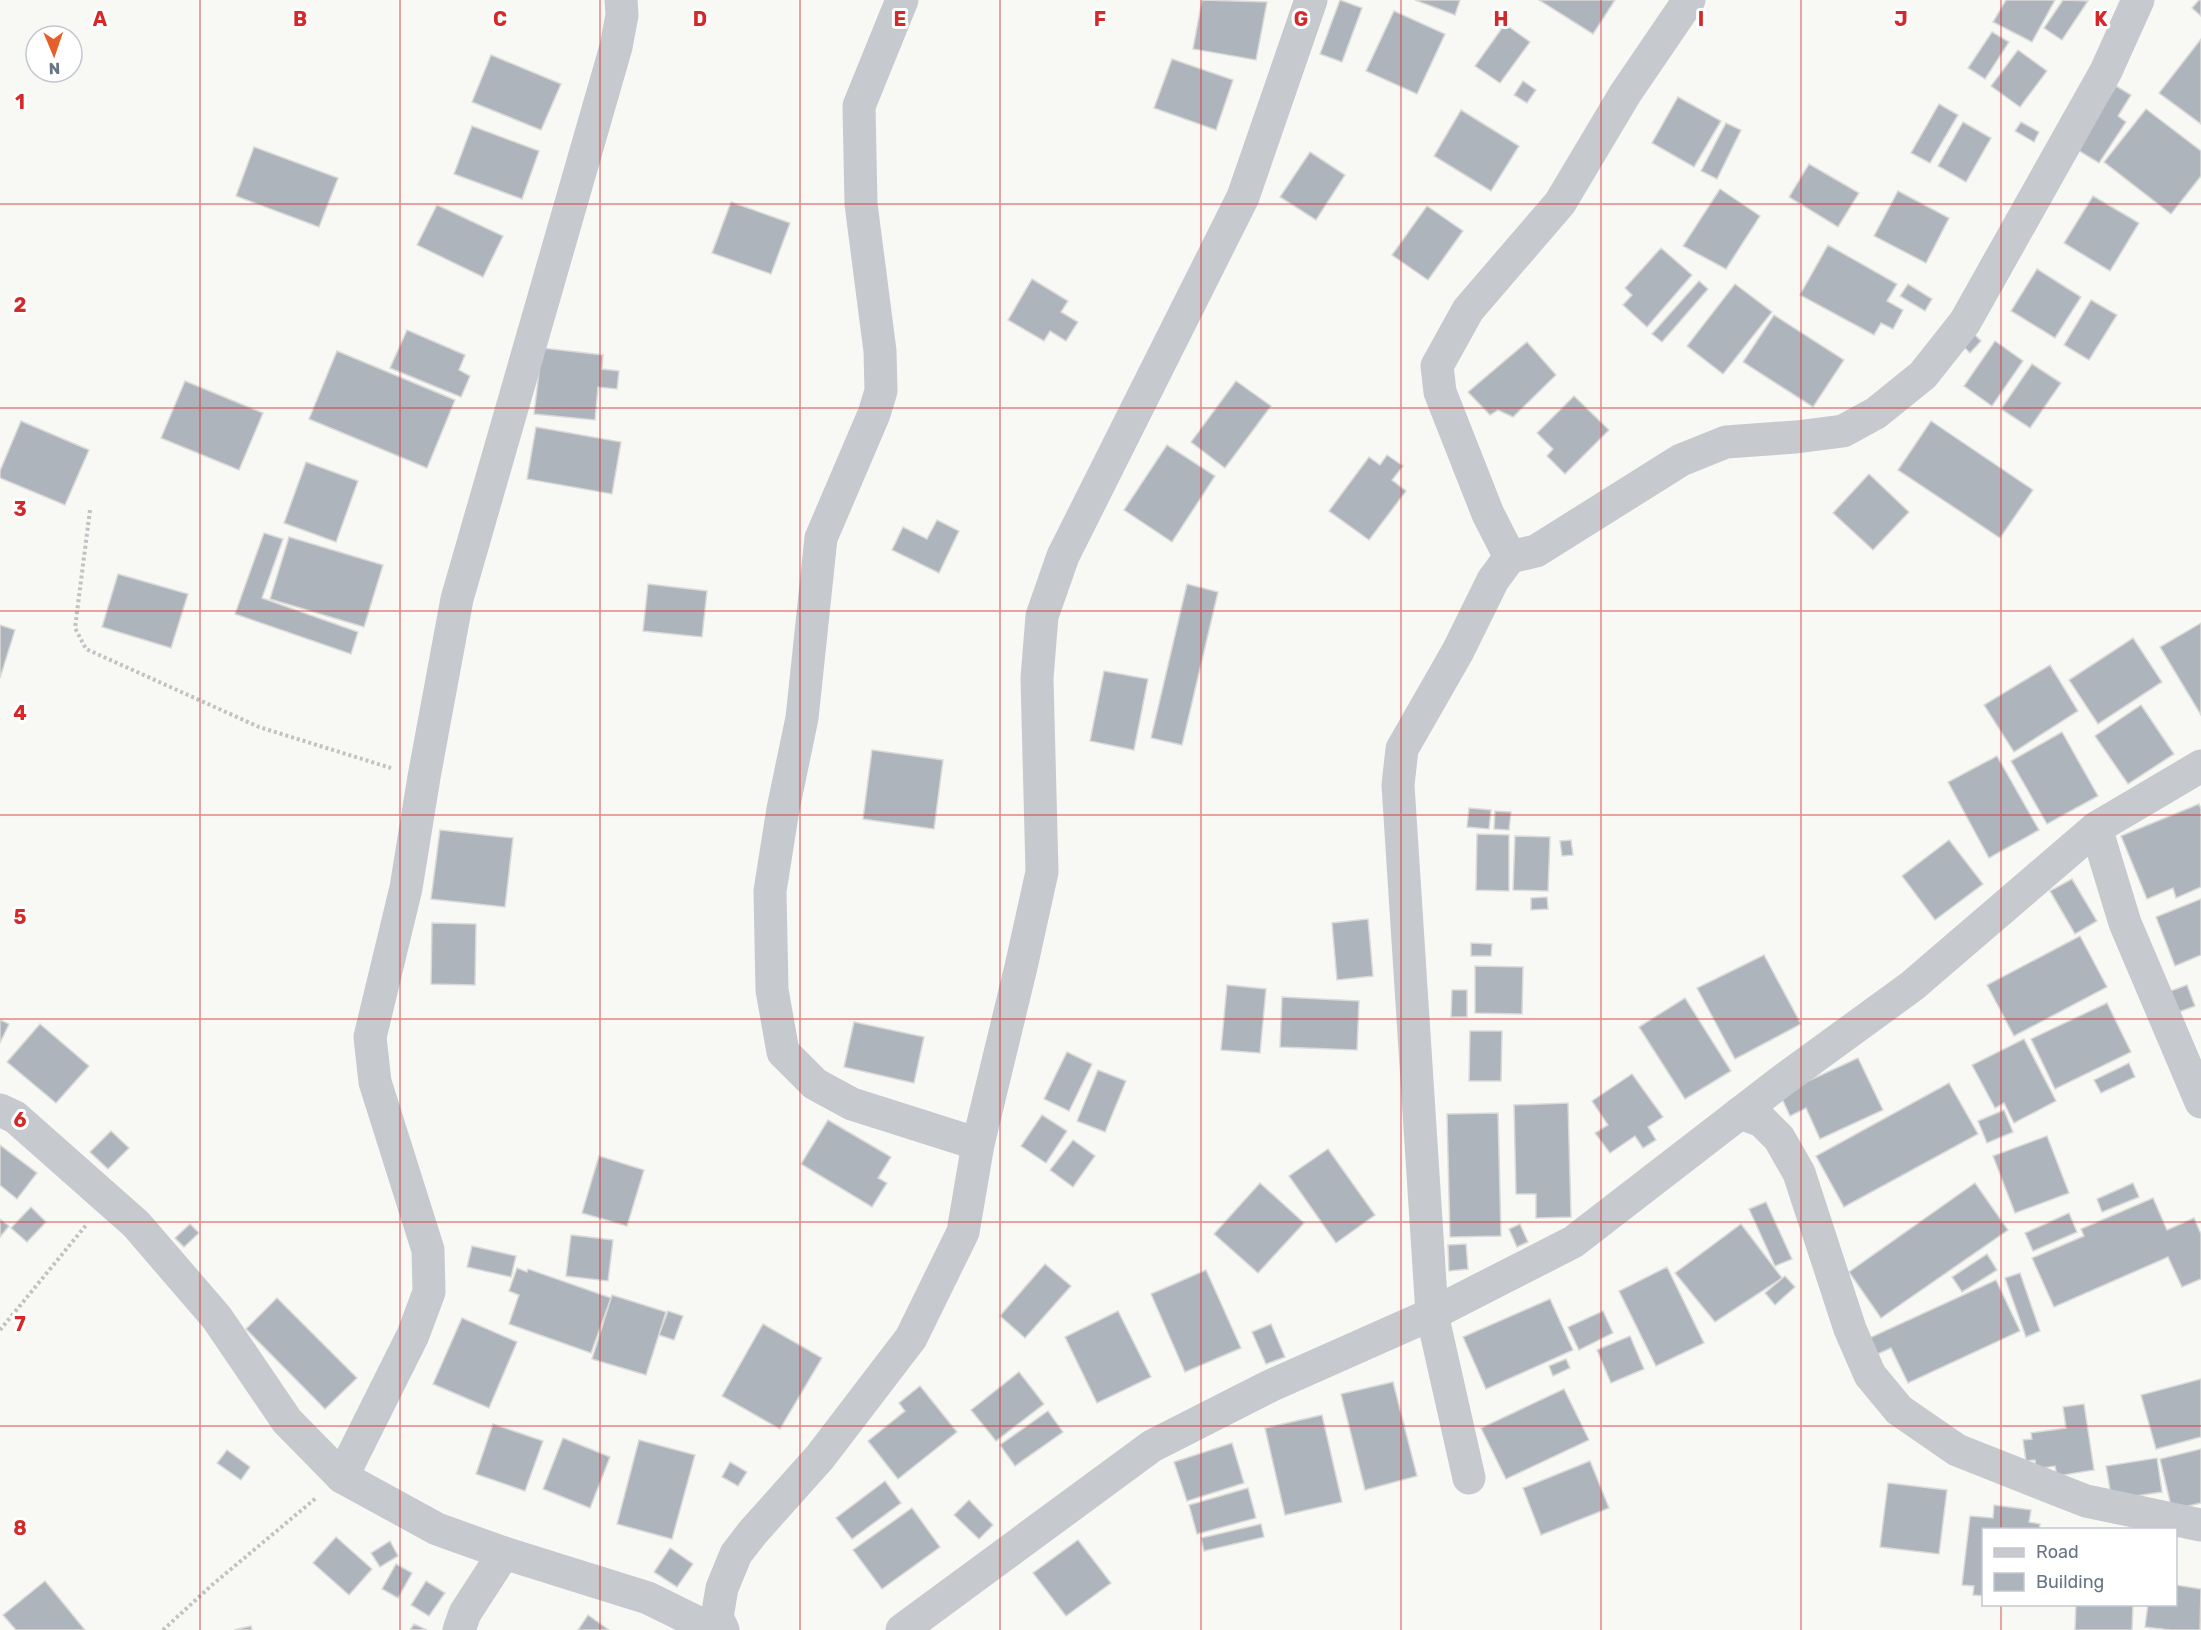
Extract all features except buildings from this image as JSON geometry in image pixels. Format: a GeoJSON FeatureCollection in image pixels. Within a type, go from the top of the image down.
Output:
{"type":"FeatureCollection","features":[{"type":"Feature","properties":{"kind":"street"},"geometry":{"type":"LineString","coordinates":[[342,1477],[413,1335],[429,1292],[428,1250],[375,1082],[370,1038],[406,888],[457,599],[616,46],[622,15],[621,0]]}},
{"type":"Feature","properties":{"kind":"street"},"geometry":{"type":"LineString","coordinates":[[902,0],[859,105],[861,204],[880,351],[881,391],[874,414],[821,538],[802,718],[783,808],[770,891],[772,990],[783,1052],[815,1084],[852,1104],[978,1144]]}},
{"type":"Feature","properties":{"kind":"street"},"geometry":{"type":"LineString","coordinates":[[723,1630],[717,1617],[722,1588],[736,1554],[820,1457],[910,1338],[963,1232],[978,1144],[1042,872],[1037,678],[1042,616],[1063,556],[1244,196],[1311,0]]}},
{"type":"Feature","properties":{"kind":"street"},"geometry":{"type":"LineString","coordinates":[[1509,557],[1488,514],[1444,403],[1440,392],[1437,366],[1468,310],[1560,203],[1625,94],[1689,0]]}},
{"type":"Feature","properties":{"kind":"street"},"geometry":{"type":"LineString","coordinates":[[1469,1478],[1432,1314],[1398,785],[1402,749],[1458,651],[1493,580],[1509,557],[1536,551],[1681,460],[1726,442],[1843,431],[1876,413],[1923,375],[1965,322],[2106,71],[2138,0]]}},
{"type":"Feature","properties":{"kind":"street"},"geometry":{"type":"LineString","coordinates":[[902,1630],[1152,1446],[1270,1386],[1432,1314],[1573,1242],[1740,1113],[1912,986],[2096,828],[2201,766]]}},
{"type":"Feature","properties":{"kind":"street"},"geometry":{"type":"LineString","coordinates":[[2096,828],[2125,922],[2201,1102]]}},
{"type":"Feature","properties":{"kind":"street"},"geometry":{"type":"LineString","coordinates":[[0,1110],[15,1117],[136,1224],[217,1318],[287,1421],[342,1477],[437,1529],[504,1553],[648,1598],[713,1630]]}},
{"type":"Feature","properties":{"kind":"street"},"geometry":{"type":"LineString","coordinates":[[1740,1113],[1762,1121],[1779,1137],[1799,1173],[1850,1329],[1870,1375],[1899,1410],[1957,1450],[2086,1500],[2201,1525]]}},
{"type":"Feature","properties":{"kind":"street"},"geometry":{"type":"LineString","coordinates":[[459,1630],[465,1613],[504,1553]]}},
{"type":"Feature","properties":{"kind":"path"},"geometry":{"type":"LineString","coordinates":[[90,510],[75,628],[86,649],[259,727],[355,758],[424,777]]}},
{"type":"Feature","properties":{"kind":"path"},"geometry":{"type":"LineString","coordinates":[[0,1330],[108,1199]]}},
{"type":"Feature","properties":{"kind":"path"},"geometry":{"type":"LineString","coordinates":[[163,1630],[212,1585],[342,1477]]}}]}
